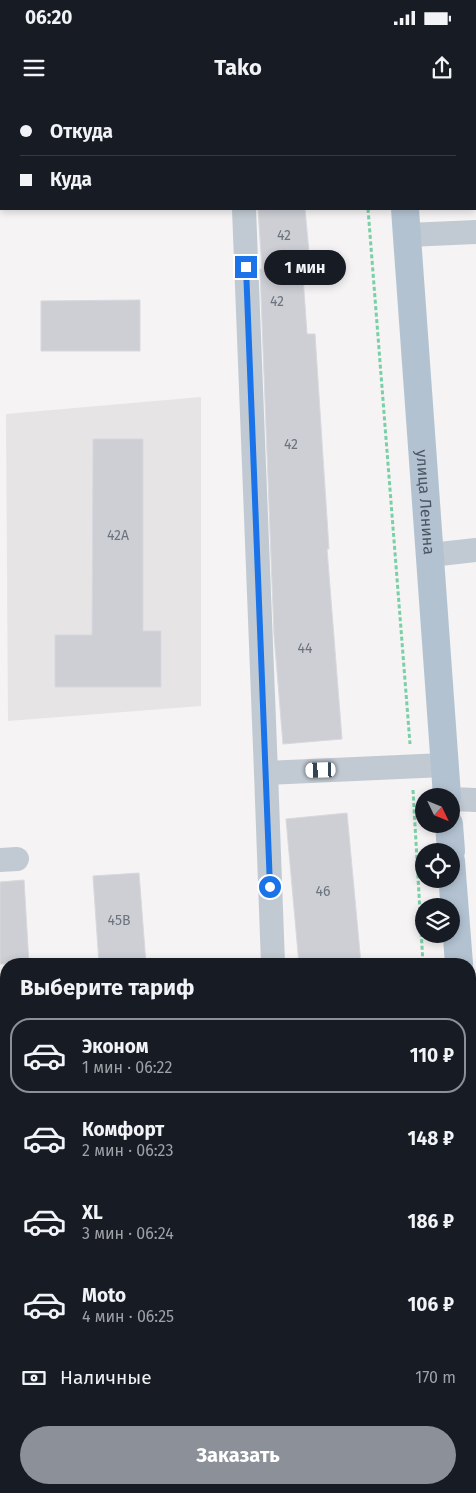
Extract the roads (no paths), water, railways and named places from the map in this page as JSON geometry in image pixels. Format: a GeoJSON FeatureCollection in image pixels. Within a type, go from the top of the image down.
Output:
{"type":"FeatureCollection","features":[{"type":"Feature","properties":{"kind":"main road","name":"улица Ленина"},"geometry":{"type":"LineString","coordinates":[[406,222],[431,555],[445,788]]}},
{"type":"Feature","properties":{"kind":"main road"},"geometry":{"type":"LineString","coordinates":[[453,888],[459,958]]}},
{"type":"Feature","properties":{"kind":"street"},"geometry":{"type":"LineString","coordinates":[[244,210],[273,958]]}},
{"type":"Feature","properties":{"kind":"street"},"geometry":{"type":"LineString","coordinates":[[406,222],[476,232]]}},
{"type":"Feature","properties":{"kind":"street"},"geometry":{"type":"LineString","coordinates":[[431,555],[476,550]]}},
{"type":"Feature","properties":{"kind":"street"},"geometry":{"type":"LineString","coordinates":[[266,773],[444,765]]}},
{"type":"Feature","properties":{"kind":"street"},"geometry":{"type":"LineString","coordinates":[[460,799],[476,800]]}}]}
